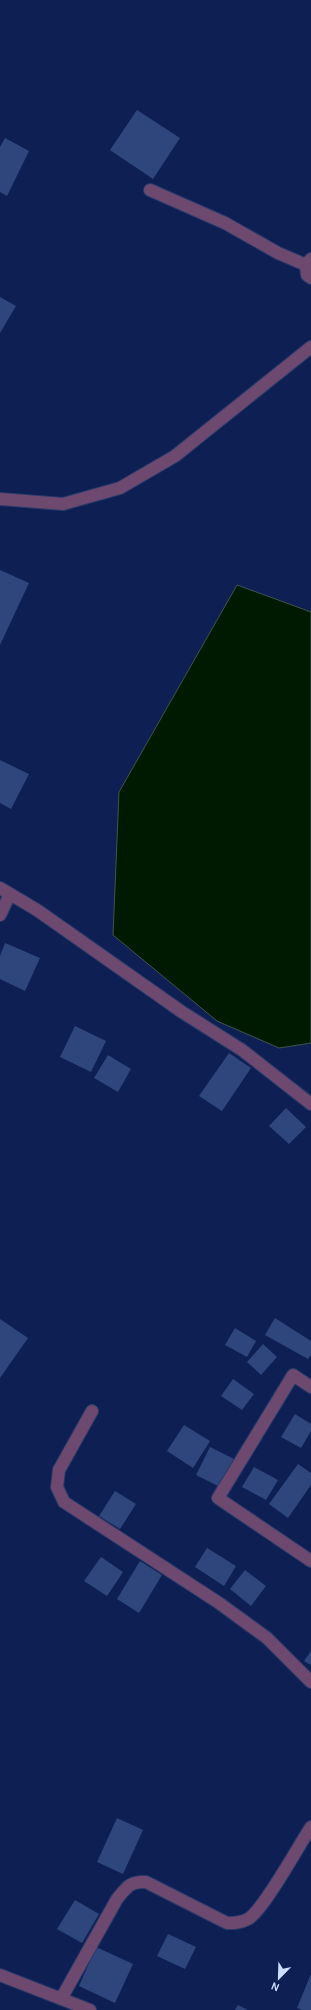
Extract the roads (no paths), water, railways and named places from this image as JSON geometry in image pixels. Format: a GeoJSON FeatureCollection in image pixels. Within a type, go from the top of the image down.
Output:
{"type":"FeatureCollection","features":[{"type":"Feature","properties":{"kind":"street"},"geometry":{"type":"LineString","coordinates":[[150,190],[225,223],[278,253],[309,262],[307,274],[311,278]]}},
{"type":"Feature","properties":{"kind":"street"},"geometry":{"type":"LineString","coordinates":[[0,499],[63,504],[120,488],[175,456],[311,347]]}},
{"type":"Feature","properties":{"kind":"street"},"geometry":{"type":"LineString","coordinates":[[0,915],[5,891],[37,910],[182,1012],[242,1050],[311,1104]]}},
{"type":"Feature","properties":{"kind":"street"},"geometry":{"type":"LineString","coordinates":[[311,1387],[293,1375],[218,1498],[311,1561]]}},
{"type":"Feature","properties":{"kind":"street"},"geometry":{"type":"LineString","coordinates":[[92,1411],[59,1470],[56,1486],[64,1502],[219,1603],[266,1638],[311,1682]]}},
{"type":"Feature","properties":{"kind":"street"},"geometry":{"type":"LineString","coordinates":[[61,1999],[117,1899],[127,1887],[135,1882],[146,1882],[227,1923],[237,1924],[249,1919],[261,1906],[311,1827]]}},
{"type":"Feature","properties":{"kind":"street"},"geometry":{"type":"LineString","coordinates":[[0,1975],[90,2010]]}}]}
